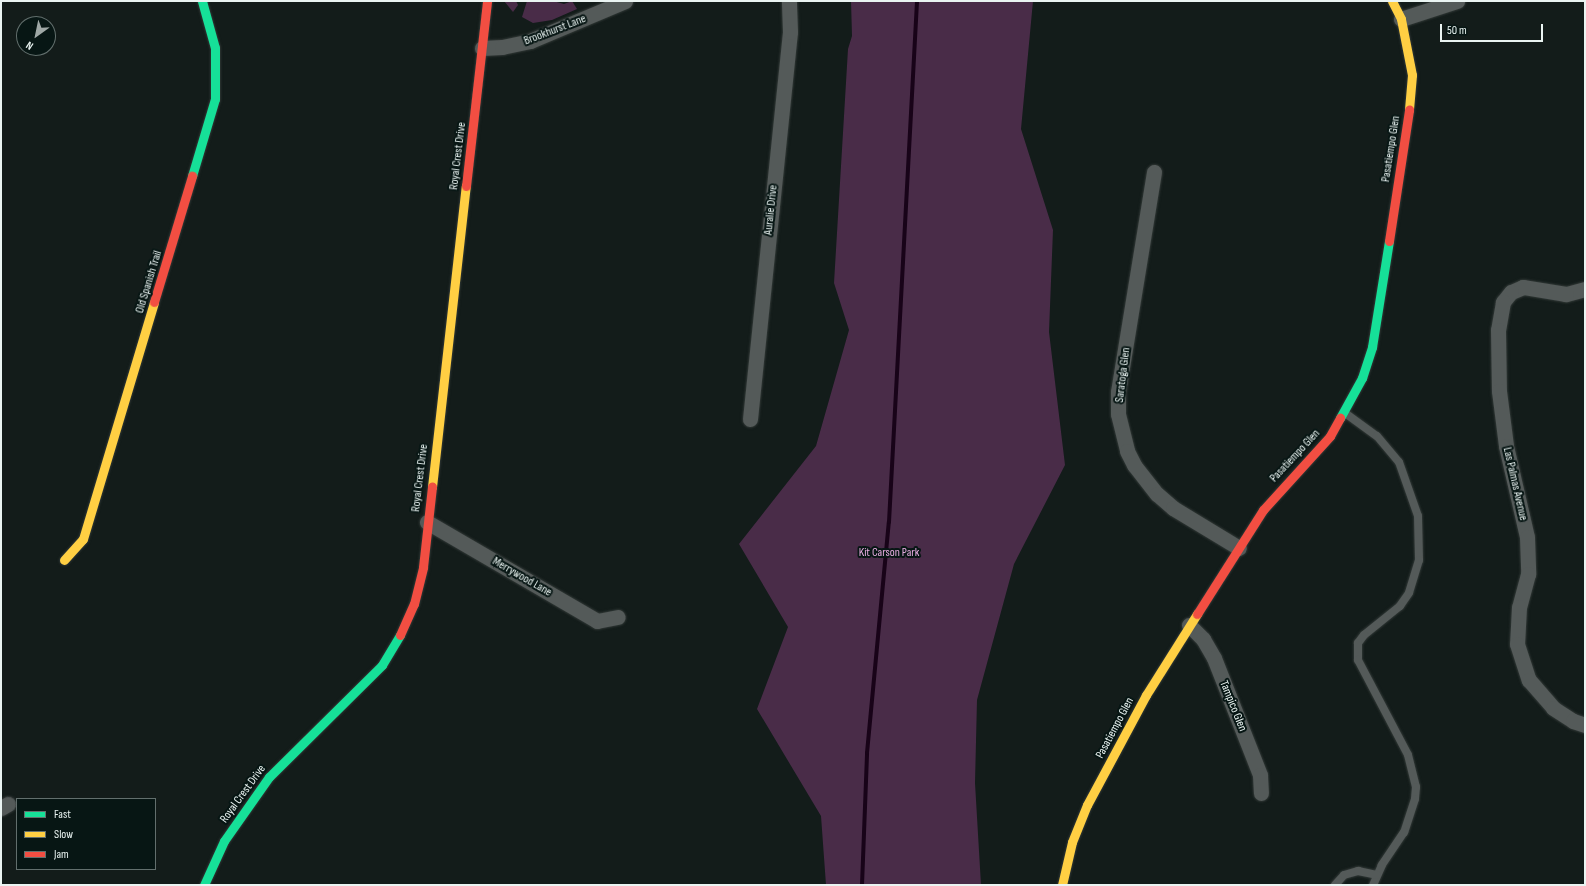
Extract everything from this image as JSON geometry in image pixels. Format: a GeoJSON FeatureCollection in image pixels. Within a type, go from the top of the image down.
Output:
{"type":"FeatureCollection","features":[{"type":"Feature","properties":{"kind":"street","name":"Old Spanish Trail"},"geometry":{"type":"LineString","coordinates":[[64,560],[83,539],[215,99],[215,48],[202,1]]}},
{"type":"Feature","properties":{"kind":"street","name":"Royal Crest Drive"},"geometry":{"type":"LineString","coordinates":[[204,885],[224,841],[269,776],[382,665],[406,625],[414,604],[423,567],[487,1]]}},
{"type":"Feature","properties":{"kind":"street","name":"Brookhurst Lane"},"geometry":{"type":"LineString","coordinates":[[482,48],[508,46],[530,40],[625,1]]}},
{"type":"Feature","properties":{"kind":"street","name":"Auralie Drive"},"geometry":{"type":"LineString","coordinates":[[750,419],[790,32],[789,1]]}},
{"type":"Feature","properties":{"kind":"street","name":"Pasatiempo Glen"},"geometry":{"type":"LineString","coordinates":[[1062,885],[1072,842],[1087,805],[1146,695],[1263,510],[1330,436],[1345,413],[1362,378],[1372,347],[1409,113],[1412,75],[1401,19],[1392,1]]}},
{"type":"Feature","properties":{"kind":"street"},"geometry":{"type":"LineString","coordinates":[[1401,19],[1457,1]]}},
{"type":"Feature","properties":{"kind":"street","name":"Saratoga Glen"},"geometry":{"type":"LineString","coordinates":[[1154,172],[1118,392],[1118,414],[1127,451],[1134,465],[1157,494],[1173,508],[1239,548]]}},
{"type":"Feature","properties":{"kind":"street","name":"Las Palmas Avenue"},"geometry":{"type":"LineString","coordinates":[[1585,289],[1566,294],[1523,287],[1511,292],[1503,302],[1498,330],[1499,391],[1506,446],[1528,537],[1528,574],[1519,607],[1517,644],[1529,680],[1553,708],[1572,721],[1585,725]]}},
{"type":"Feature","properties":{"kind":"street","name":"Merrywood Lane"},"geometry":{"type":"LineString","coordinates":[[427,522],[598,621],[618,617]]}},
{"type":"Feature","properties":{"kind":"street","name":"Tampico Glen"},"geometry":{"type":"LineString","coordinates":[[1189,625],[1203,640],[1214,658],[1260,775],[1261,793]]}},
{"type":"Feature","properties":{"kind":"lane"},"geometry":{"type":"LineString","coordinates":[[1345,413],[1377,436],[1399,462],[1418,516],[1419,560],[1409,593],[1400,606],[1364,635],[1358,643],[1358,660],[1408,755],[1416,787],[1415,799],[1404,832],[1377,875],[1373,885]]}},
{"type":"Feature","properties":{"kind":"lane"},"geometry":{"type":"LineString","coordinates":[[1335,885],[1344,875],[1358,871],[1377,875]]}},
{"type":"Feature","properties":{"kind":"green space"},"geometry":{"type":"Polygon","coordinates":[[[504,1],[516,1],[518,5],[513,12],[504,1]]]}},
{"type":"Feature","properties":{"kind":"green space"},"geometry":{"type":"Polygon","coordinates":[[[527,1],[553,1],[564,4],[572,1],[577,9],[552,20],[533,23],[522,17],[527,1]]]}},
{"type":"Feature","properties":{"kind":"green space","name":"Kit Carson Park"},"geometry":{"type":"Polygon","coordinates":[[[851,1],[1033,1],[1021,129],[1053,230],[1049,332],[1065,465],[1014,564],[977,700],[975,783],[981,885],[826,885],[821,816],[757,709],[788,627],[739,544],[816,446],[849,330],[834,283],[848,49],[852,36],[851,1]]]}},
{"type":"Feature","properties":{"kind":"waterway"},"geometry":{"type":"LineString","coordinates":[[862,885],[867,753],[889,522],[917,1]]}},
{"type":"Feature","properties":{"kind":"traffic: fast"},"geometry":{"type":"LineString","coordinates":[[192,176],[215,99],[215,48],[202,1]]}},
{"type":"Feature","properties":{"kind":"traffic: fast"},"geometry":{"type":"LineString","coordinates":[[1340,418],[1362,378],[1372,347],[1389,241]]}},
{"type":"Feature","properties":{"kind":"traffic: fast"},"geometry":{"type":"LineString","coordinates":[[204,885],[224,841],[269,777],[382,665],[400,635]]}},
{"type":"Feature","properties":{"kind":"traffic: slow"},"geometry":{"type":"LineString","coordinates":[[1392,1],[1401,19],[1412,75],[1409,110]]}},
{"type":"Feature","properties":{"kind":"traffic: slow"},"geometry":{"type":"LineString","coordinates":[[432,487],[466,186]]}},
{"type":"Feature","properties":{"kind":"traffic: slow"},"geometry":{"type":"LineString","coordinates":[[64,560],[83,539],[154,302]]}},
{"type":"Feature","properties":{"kind":"traffic: slow"},"geometry":{"type":"LineString","coordinates":[[1062,885],[1072,842],[1087,805],[1146,695],[1197,614]]}},
{"type":"Feature","properties":{"kind":"traffic: jam"},"geometry":{"type":"LineString","coordinates":[[466,186],[487,1]]}},
{"type":"Feature","properties":{"kind":"traffic: jam"},"geometry":{"type":"LineString","coordinates":[[1389,241],[1409,110]]}},
{"type":"Feature","properties":{"kind":"traffic: jam"},"geometry":{"type":"LineString","coordinates":[[154,302],[192,176]]}},
{"type":"Feature","properties":{"kind":"traffic: jam"},"geometry":{"type":"LineString","coordinates":[[1197,614],[1263,510],[1330,436],[1340,418]]}},
{"type":"Feature","properties":{"kind":"traffic: jam"},"geometry":{"type":"LineString","coordinates":[[400,635],[414,604],[423,567],[432,487]]}}]}
